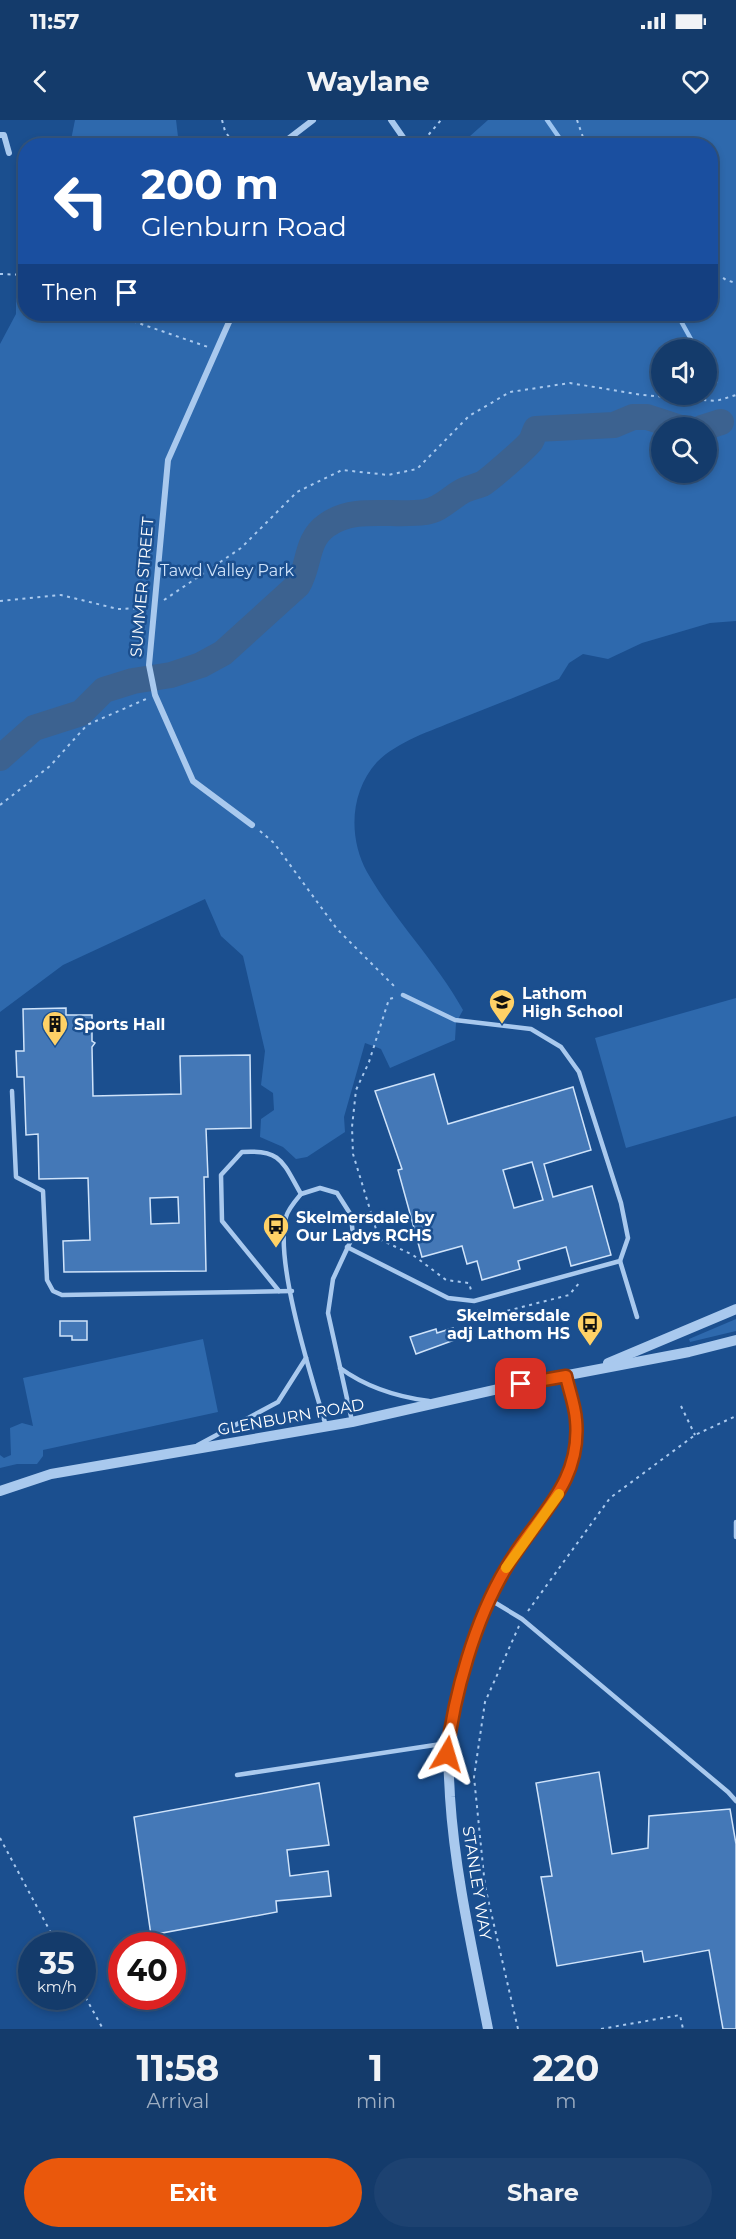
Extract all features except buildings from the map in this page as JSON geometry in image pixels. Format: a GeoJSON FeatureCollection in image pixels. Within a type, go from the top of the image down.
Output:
{"type":"FeatureCollection","features":[{"type":"Feature","properties":{"kind":"street"},"geometry":{"type":"LineString","coordinates":[[290,138],[313,120]]}},
{"type":"Feature","properties":{"kind":"street"},"geometry":{"type":"LineString","coordinates":[[391,120],[403,138]]}},
{"type":"Feature","properties":{"kind":"street"},"geometry":{"type":"LineString","coordinates":[[0,135],[4,135],[9,153]]}},
{"type":"Feature","properties":{"kind":"street","name":"SUMMER STREET"},"geometry":{"type":"LineString","coordinates":[[230,321],[168,460],[152,608],[149,665],[155,695],[193,781],[252,825]]}},
{"type":"Feature","properties":{"kind":"street","name":"GLENBURN ROAD"},"geometry":{"type":"LineString","coordinates":[[588,1371],[736,1309]]}},
{"type":"Feature","properties":{"kind":"street","name":"GLENBURN ROAD"},"geometry":{"type":"LineString","coordinates":[[0,1491],[51,1474],[352,1422],[588,1371],[689,1352],[736,1340]]}},
{"type":"Feature","properties":{"kind":"street","name":"STANLEY WAY"},"geometry":{"type":"LineString","coordinates":[[488,2029],[453,1849],[449,1743],[472,1647],[489,1599],[506,1568],[557,1497],[569,1476],[576,1445],[576,1419],[566,1376]]}},
{"type":"Feature","properties":{"kind":"lane"},"geometry":{"type":"LineString","coordinates":[[403,995],[455,1020],[531,1029],[561,1047],[579,1072],[618,1194],[628,1238],[620,1261],[637,1317]]}},
{"type":"Feature","properties":{"kind":"lane"},"geometry":{"type":"LineString","coordinates":[[12,1091],[16,1177],[43,1191],[47,1280],[53,1291],[62,1295],[292,1291]]}},
{"type":"Feature","properties":{"kind":"lane"},"geometry":{"type":"LineString","coordinates":[[279,1291],[222,1221],[221,1175],[242,1152],[264,1150],[281,1160],[301,1194]]}},
{"type":"Feature","properties":{"kind":"lane"},"geometry":{"type":"LineString","coordinates":[[326,1426],[306,1358],[285,1266],[286,1216],[301,1194],[320,1188],[337,1193],[351,1215],[353,1236],[333,1279],[328,1296],[328,1313],[352,1422]]}},
{"type":"Feature","properties":{"kind":"lane"},"geometry":{"type":"LineString","coordinates":[[347,1247],[448,1298],[474,1300],[620,1261]]}},
{"type":"Feature","properties":{"kind":"lane"},"geometry":{"type":"LineString","coordinates":[[188,1451],[278,1402],[306,1358]]}},
{"type":"Feature","properties":{"kind":"lane"},"geometry":{"type":"LineString","coordinates":[[340,1368],[353,1378],[385,1391],[410,1398],[444,1402]]}},
{"type":"Feature","properties":{"kind":"lane"},"geometry":{"type":"LineString","coordinates":[[736,1522],[736,1537]]}},
{"type":"Feature","properties":{"kind":"lane"},"geometry":{"type":"LineString","coordinates":[[489,1599],[522,1619],[736,1801]]}},
{"type":"Feature","properties":{"kind":"lane"},"geometry":{"type":"LineString","coordinates":[[237,1775],[449,1743]]}},
{"type":"Feature","properties":{"kind":"path"},"geometry":{"type":"LineString","coordinates":[[222,120],[230,138]]}},
{"type":"Feature","properties":{"kind":"path"},"geometry":{"type":"LineString","coordinates":[[425,138],[441,120]]}},
{"type":"Feature","properties":{"kind":"path"},"geometry":{"type":"LineString","coordinates":[[576,120],[583,138]]}},
{"type":"Feature","properties":{"kind":"path"},"geometry":{"type":"LineString","coordinates":[[0,274],[18,275]]}},
{"type":"Feature","properties":{"kind":"path"},"geometry":{"type":"LineString","coordinates":[[718,274],[726,280],[736,282]]}},
{"type":"Feature","properties":{"kind":"path"},"geometry":{"type":"LineString","coordinates":[[132,321],[217,350]]}},
{"type":"Feature","properties":{"kind":"path"},"geometry":{"type":"LineString","coordinates":[[0,601],[61,595],[118,609],[152,608],[241,548],[297,492],[342,470],[388,475],[417,469],[469,416],[510,392],[570,383],[642,395],[716,401],[736,395]]}},
{"type":"Feature","properties":{"kind":"path"},"geometry":{"type":"LineString","coordinates":[[0,805],[50,766],[87,725],[155,695]]}},
{"type":"Feature","properties":{"kind":"path"},"geometry":{"type":"LineString","coordinates":[[252,825],[274,843],[337,929],[403,995],[390,999],[369,1062],[356,1090],[352,1127],[353,1154],[379,1239],[413,1255],[446,1280],[469,1283],[479,1318],[569,1295],[585,1276]]}},
{"type":"Feature","properties":{"kind":"path"},"geometry":{"type":"LineString","coordinates":[[681,1406],[695,1435]]}},
{"type":"Feature","properties":{"kind":"path"},"geometry":{"type":"LineString","coordinates":[[518,2029],[485,1886],[474,1777],[485,1702],[522,1619],[610,1498],[695,1435],[736,1416]]}},
{"type":"Feature","properties":{"kind":"path"},"geometry":{"type":"LineString","coordinates":[[0,1838],[50,1932]]}},
{"type":"Feature","properties":{"kind":"path"},"geometry":{"type":"LineString","coordinates":[[92,2010],[103,2029]]}},
{"type":"Feature","properties":{"kind":"path"},"geometry":{"type":"LineString","coordinates":[[601,2029],[680,2015],[683,2029]]}},
{"type":"Feature","properties":{"kind":"green space"},"geometry":{"type":"Polygon","coordinates":[[[75,120],[176,120],[178,138],[71,138],[75,120]]]}},
{"type":"Feature","properties":{"kind":"green space","name":"Tawd Valley Park"},"geometry":{"type":"Polygon","coordinates":[[[488,120],[736,120],[736,621],[710,623],[642,643],[608,659],[583,654],[569,663],[559,679],[415,737],[395,748],[377,762],[361,787],[357,801],[355,830],[361,858],[378,890],[441,975],[463,1010],[456,1023],[455,1040],[390,1068],[381,1049],[365,1043],[344,1117],[345,1132],[307,1157],[296,1159],[283,1147],[260,1137],[261,1119],[274,1110],[273,1093],[261,1085],[265,1051],[243,956],[221,936],[205,899],[63,965],[0,1012],[0,344],[16,314],[16,271],[18,271],[18,321],[718,321],[718,138],[468,138],[488,120]]]}},
{"type":"Feature","properties":{"kind":"green space"},"geometry":{"type":"Polygon","coordinates":[[[736,998],[736,1116],[626,1148],[595,1038],[736,998]]]}},
{"type":"Feature","properties":{"kind":"green space"},"geometry":{"type":"Polygon","coordinates":[[[736,1319],[736,1331],[690,1342],[689,1339],[736,1319]]]}},
{"type":"Feature","properties":{"kind":"green space"},"geometry":{"type":"Polygon","coordinates":[[[203,1339],[218,1412],[43,1450],[43,1456],[37,1464],[17,1464],[0,1468],[0,1455],[4,1458],[11,1455],[10,1428],[22,1423],[33,1426],[23,1378],[203,1339]]]}},
{"type":"Feature","properties":{"kind":"waterway"},"geometry":{"type":"LineString","coordinates":[[547,120],[559,138]]}},
{"type":"Feature","properties":{"kind":"waterway"},"geometry":{"type":"LineString","coordinates":[[681,321],[691,339]]}},
{"type":"Feature","properties":{"kind":"waterway"},"geometry":{"type":"LineString","coordinates":[[0,758],[34,728],[81,713],[104,690],[133,681],[171,675],[201,665],[223,653],[298,585],[315,538],[327,525],[338,519],[362,513],[413,513],[435,509],[463,491],[482,484],[492,477],[532,440],[536,429],[614,425],[633,417],[651,418]]}},
{"type":"Feature","properties":{"kind":"waterway"},"geometry":{"type":"LineString","coordinates":[[717,423],[721,422]]}},
{"type":"Feature","properties":{"kind":"slow traffic"},"geometry":{"type":"LineString","coordinates":[[506,1568],[529,1532],[559,1494]]}},
{"type":"Feature","properties":{"kind":"place","name":"Lathom High School"},"geometry":{"type":"Point","coordinates":[502,1025]}},
{"type":"Feature","properties":{"kind":"place","name":"Sports Hall"},"geometry":{"type":"Point","coordinates":[55,1047]}},
{"type":"Feature","properties":{"kind":"place","name":"Skelmersdale by Our Ladys RCHS"},"geometry":{"type":"Point","coordinates":[276,1249]}},
{"type":"Feature","properties":{"kind":"place","name":"Skelmersdale adj Lathom HS"},"geometry":{"type":"Point","coordinates":[590,1347]}},
{"type":"Feature","properties":{"kind":"route"},"geometry":{"type":"LineString","coordinates":[[447,1754],[451,1724],[472,1647],[489,1599],[529,1532],[557,1497],[569,1476],[576,1445],[576,1419],[566,1376],[521,1384]]}}]}
